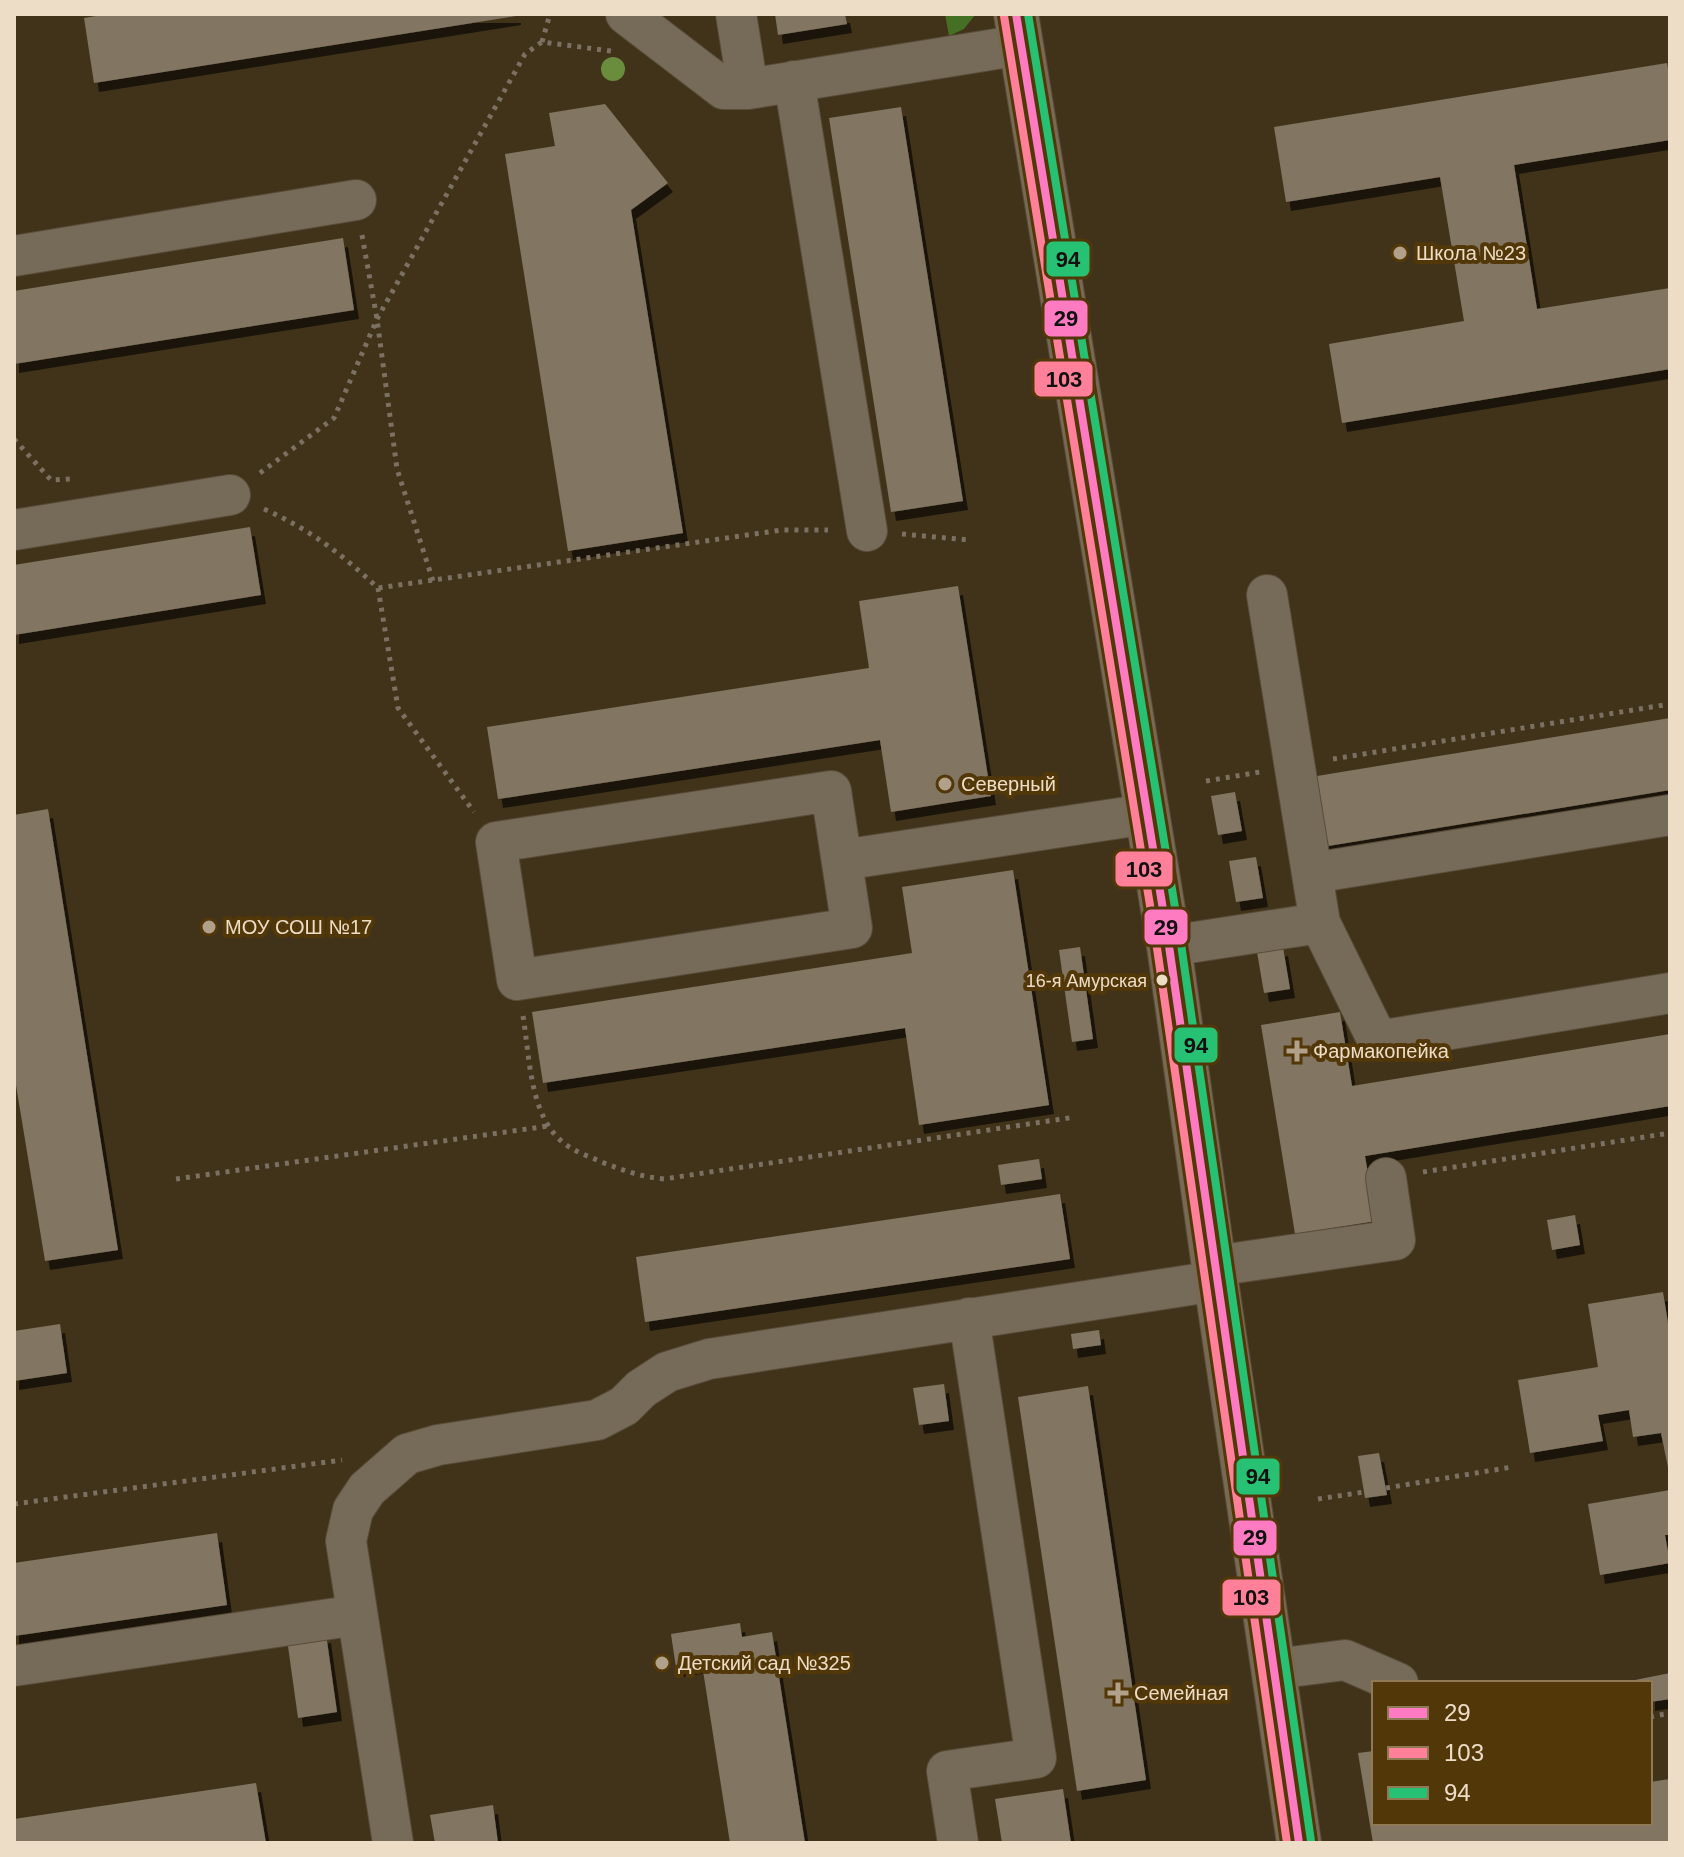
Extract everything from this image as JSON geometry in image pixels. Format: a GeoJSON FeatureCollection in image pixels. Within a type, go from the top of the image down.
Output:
{"type":"FeatureCollection","features":[{"type":"Feature","properties":{"kind":"main road"},"geometry":{"type":"LineString","coordinates":[[1018,29],[1169,946],[1299,1843]]}},
{"type":"Feature","properties":{"kind":"street"},"geometry":{"type":"LineString","coordinates":[[736,14],[736,89]]}},
{"type":"Feature","properties":{"kind":"street"},"geometry":{"type":"LineString","coordinates":[[622,33],[736,89],[794,81],[1018,29]]}},
{"type":"Feature","properties":{"kind":"street"},"geometry":{"type":"LineString","coordinates":[[794,81],[867,531]]}},
{"type":"Feature","properties":{"kind":"street"},"geometry":{"type":"LineString","coordinates":[[14,256],[356,200]]}},
{"type":"Feature","properties":{"kind":"street"},"geometry":{"type":"LineString","coordinates":[[14,530],[230,495]]}},
{"type":"Feature","properties":{"kind":"street"},"geometry":{"type":"LineString","coordinates":[[1267,595],[1320,923],[1378,1041],[1670,993]]}},
{"type":"Feature","properties":{"kind":"street"},"geometry":{"type":"LineString","coordinates":[[831,791],[842,860],[852,928],[517,980],[496,842],[831,791]]}},
{"type":"Feature","properties":{"kind":"street"},"geometry":{"type":"LineString","coordinates":[[842,860],[1147,814]]}},
{"type":"Feature","properties":{"kind":"street"},"geometry":{"type":"LineString","coordinates":[[1313,873],[1670,815]]}},
{"type":"Feature","properties":{"kind":"street"},"geometry":{"type":"LineString","coordinates":[[1169,946],[1320,923]]}},
{"type":"Feature","properties":{"kind":"street"},"geometry":{"type":"LineString","coordinates":[[393,1843],[346,1541],[353,1510],[367,1489],[407,1454],[438,1445],[597,1420],[624,1406],[641,1389],[667,1372],[686,1364],[969,1318],[1395,1240],[1386,1178]]}},
{"type":"Feature","properties":{"kind":"street"},"geometry":{"type":"LineString","coordinates":[[958,1843],[947,1771],[1036,1758],[969,1318]]}},
{"type":"Feature","properties":{"kind":"street"},"geometry":{"type":"LineString","coordinates":[[14,1666],[357,1615]]}},
{"type":"Feature","properties":{"kind":"street"},"geometry":{"type":"LineString","coordinates":[[1275,1669],[1345,1660],[1393,1681]]}},
{"type":"Feature","properties":{"kind":"path"},"geometry":{"type":"LineString","coordinates":[[542,42],[550,14]]}},
{"type":"Feature","properties":{"kind":"path"},"geometry":{"type":"LineString","coordinates":[[230,495],[334,418],[377,319],[525,54],[542,42],[622,33]]}},
{"type":"Feature","properties":{"kind":"path"},"geometry":{"type":"LineString","coordinates":[[356,200],[377,319],[397,469],[433,581]]}},
{"type":"Feature","properties":{"kind":"path"},"geometry":{"type":"LineString","coordinates":[[14,439],[51,480],[78,479]]}},
{"type":"Feature","properties":{"kind":"path"},"geometry":{"type":"LineString","coordinates":[[230,495],[287,519],[333,547],[378,588],[398,708],[496,842]]}},
{"type":"Feature","properties":{"kind":"path"},"geometry":{"type":"LineString","coordinates":[[378,588],[782,530],[867,531],[969,540]]}},
{"type":"Feature","properties":{"kind":"path"},"geometry":{"type":"LineString","coordinates":[[1206,781],[1670,704]]}},
{"type":"Feature","properties":{"kind":"path"},"geometry":{"type":"LineString","coordinates":[[517,980],[536,1089],[548,1126],[563,1143],[578,1152],[645,1178],[664,1179],[1075,1117]]}},
{"type":"Feature","properties":{"kind":"path"},"geometry":{"type":"LineString","coordinates":[[176,1179],[548,1126]]}},
{"type":"Feature","properties":{"kind":"path"},"geometry":{"type":"LineString","coordinates":[[1386,1178],[1670,1133]]}},
{"type":"Feature","properties":{"kind":"path"},"geometry":{"type":"LineString","coordinates":[[14,1504],[344,1460]]}},
{"type":"Feature","properties":{"kind":"path"},"geometry":{"type":"LineString","coordinates":[[1386,1488],[1512,1467]]}},
{"type":"Feature","properties":{"kind":"path"},"geometry":{"type":"LineString","coordinates":[[1318,1499],[1364,1492]]}},
{"type":"Feature","properties":{"kind":"green space"},"geometry":{"type":"Polygon","coordinates":[[[945,14],[975,15],[964,29],[949,36],[945,14]]]}},
{"type":"Feature","properties":{"kind":"building"},"geometry":{"type":"Polygon","coordinates":[[[108,14],[516,16],[94,83],[84,18],[108,14]]]}},
{"type":"Feature","properties":{"kind":"building"},"geometry":{"type":"Polygon","coordinates":[[[775,14],[845,14],[847,24],[778,35],[775,14]]]}},
{"type":"Feature","properties":{"kind":"building"},"geometry":{"type":"Polygon","coordinates":[[[1667,63],[1670,140],[1514,165],[1537,309],[1670,288],[1670,369],[1342,423],[1329,344],[1464,321],[1440,177],[1286,202],[1274,127],[1667,63]]]}},
{"type":"Feature","properties":{"kind":"building"},"geometry":{"type":"Polygon","coordinates":[[[605,104],[668,183],[631,210],[683,533],[568,551],[505,154],[555,146],[549,113],[605,104]]]}},
{"type":"Feature","properties":{"kind":"building"},"geometry":{"type":"Polygon","coordinates":[[[901,107],[963,501],[891,512],[829,118],[901,107]]]}},
{"type":"Feature","properties":{"kind":"building"},"geometry":{"type":"Polygon","coordinates":[[[343,238],[354,310],[14,364],[14,291],[343,238]]]}},
{"type":"Feature","properties":{"kind":"building"},"geometry":{"type":"Polygon","coordinates":[[[250,527],[261,595],[14,635],[14,565],[250,527]]]}},
{"type":"Feature","properties":{"kind":"building"},"geometry":{"type":"Polygon","coordinates":[[[958,586],[991,796],[891,812],[880,740],[498,799],[487,727],[869,668],[859,601],[958,586]]]}},
{"type":"Feature","properties":{"kind":"building"},"geometry":{"type":"Polygon","coordinates":[[[1670,718],[1670,790],[1322,847],[1311,777],[1670,718]]]}},
{"type":"Feature","properties":{"kind":"building"},"geometry":{"type":"Polygon","coordinates":[[[1235,792],[1242,831],[1218,835],[1211,796],[1235,792]]]}},
{"type":"Feature","properties":{"kind":"building"},"geometry":{"type":"Polygon","coordinates":[[[48,809],[118,1250],[45,1261],[14,1073],[14,815],[48,809]]]}},
{"type":"Feature","properties":{"kind":"building"},"geometry":{"type":"Polygon","coordinates":[[[1256,857],[1263,898],[1236,902],[1229,861],[1256,857]]]}},
{"type":"Feature","properties":{"kind":"building"},"geometry":{"type":"Polygon","coordinates":[[[1013,870],[1049,1105],[919,1125],[905,1028],[543,1083],[532,1012],[912,953],[902,887],[1013,870]]]}},
{"type":"Feature","properties":{"kind":"building"},"geometry":{"type":"Polygon","coordinates":[[[1080,947],[1093,1039],[1072,1042],[1059,950],[1080,947]]]}},
{"type":"Feature","properties":{"kind":"building"},"geometry":{"type":"Polygon","coordinates":[[[1283,947],[1290,989],[1264,993],[1257,952],[1283,947]]]}},
{"type":"Feature","properties":{"kind":"building"},"geometry":{"type":"Polygon","coordinates":[[[1340,1012],[1352,1086],[1670,1034],[1670,1106],[1365,1156],[1376,1221],[1295,1234],[1261,1025],[1340,1012]]]}},
{"type":"Feature","properties":{"kind":"building"},"geometry":{"type":"Polygon","coordinates":[[[1039,1159],[1042,1179],[1001,1185],[998,1165],[1039,1159]]]}},
{"type":"Feature","properties":{"kind":"building"},"geometry":{"type":"Polygon","coordinates":[[[1060,1194],[1070,1259],[645,1322],[636,1257],[1060,1194]]]}},
{"type":"Feature","properties":{"kind":"building"},"geometry":{"type":"Polygon","coordinates":[[[1575,1215],[1580,1245],[1552,1250],[1547,1220],[1575,1215]]]}},
{"type":"Feature","properties":{"kind":"building"},"geometry":{"type":"Polygon","coordinates":[[[1663,1292],[1670,1323],[1670,1477],[1661,1433],[1633,1437],[1629,1410],[1598,1415],[1603,1441],[1530,1453],[1518,1380],[1598,1367],[1588,1304],[1663,1292]]]}},
{"type":"Feature","properties":{"kind":"building"},"geometry":{"type":"Polygon","coordinates":[[[60,1324],[67,1373],[14,1381],[14,1331],[60,1324]]]}},
{"type":"Feature","properties":{"kind":"building"},"geometry":{"type":"Polygon","coordinates":[[[1099,1330],[1101,1345],[1073,1349],[1071,1334],[1099,1330]]]}},
{"type":"Feature","properties":{"kind":"building"},"geometry":{"type":"Polygon","coordinates":[[[944,1384],[949,1421],[919,1425],[913,1388],[944,1384]]]}},
{"type":"Feature","properties":{"kind":"building"},"geometry":{"type":"Polygon","coordinates":[[[1088,1386],[1146,1780],[1077,1791],[1018,1397],[1088,1386]]]}},
{"type":"Feature","properties":{"kind":"building"},"geometry":{"type":"Polygon","coordinates":[[[1379,1453],[1387,1495],[1365,1498],[1358,1456],[1379,1453]]]}},
{"type":"Feature","properties":{"kind":"building"},"geometry":{"type":"Polygon","coordinates":[[[1670,1490],[1670,1535],[1665,1535],[1670,1563],[1600,1575],[1588,1504],[1670,1490]]]}},
{"type":"Feature","properties":{"kind":"building"},"geometry":{"type":"Polygon","coordinates":[[[217,1533],[227,1605],[14,1636],[14,1563],[217,1533]]]}},
{"type":"Feature","properties":{"kind":"building"},"geometry":{"type":"Polygon","coordinates":[[[740,1623],[742,1637],[772,1632],[805,1843],[730,1843],[702,1664],[676,1668],[671,1634],[740,1623]]]}},
{"type":"Feature","properties":{"kind":"building"},"geometry":{"type":"Polygon","coordinates":[[[326,1634],[337,1712],[298,1718],[287,1639],[326,1634]]]}},
{"type":"Feature","properties":{"kind":"building"},"geometry":{"type":"Polygon","coordinates":[[[1670,1673],[1670,1699],[1652,1702],[1652,1681],[1630,1681],[1670,1673]]]}},
{"type":"Feature","properties":{"kind":"building"},"geometry":{"type":"Polygon","coordinates":[[[1372,1751],[1372,1825],[1652,1825],[1652,1782],[1670,1779],[1670,1843],[1373,1843],[1358,1753],[1372,1751]]]}},
{"type":"Feature","properties":{"kind":"building"},"geometry":{"type":"Polygon","coordinates":[[[256,1783],[266,1843],[14,1843],[14,1819],[256,1783]]]}},
{"type":"Feature","properties":{"kind":"building"},"geometry":{"type":"Polygon","coordinates":[[[1063,1789],[1071,1843],[1002,1843],[995,1799],[1063,1789]]]}},
{"type":"Feature","properties":{"kind":"building"},"geometry":{"type":"Polygon","coordinates":[[[493,1805],[498,1843],[435,1843],[430,1815],[493,1805]]]}},
{"type":"Feature","properties":{"kind":"transit line","name":"29"},"geometry":{"type":"LineString","coordinates":[[1016,14],[1169,946],[1299,1843]]}},
{"type":"Feature","properties":{"kind":"transit line","name":"94"},"geometry":{"type":"LineString","coordinates":[[1028,14],[1181,944],[1311,1841]]}},
{"type":"Feature","properties":{"kind":"transit line","name":"103"},"geometry":{"type":"LineString","coordinates":[[1004,16],[1157,948],[1287,1843]]}},
{"type":"Feature","properties":{"kind":"place","name":"Школа №23"},"geometry":{"type":"Point","coordinates":[1400,253]}},
{"type":"Feature","properties":{"kind":"place","name":"Северный"},"geometry":{"type":"Point","coordinates":[945,784]}},
{"type":"Feature","properties":{"kind":"place","name":"МОУ СОШ №17"},"geometry":{"type":"Point","coordinates":[209,927]}},
{"type":"Feature","properties":{"kind":"place","name":"16-я Амурская"},"geometry":{"type":"Point","coordinates":[1162,980]}},
{"type":"Feature","properties":{"kind":"place","name":"Фармакопейка"},"geometry":{"type":"Point","coordinates":[1297,1051]}},
{"type":"Feature","properties":{"kind":"place","name":"Детский сад №325"},"geometry":{"type":"Point","coordinates":[662,1663]}},
{"type":"Feature","properties":{"kind":"place","name":"Семейная"},"geometry":{"type":"Point","coordinates":[1118,1693]}}]}
